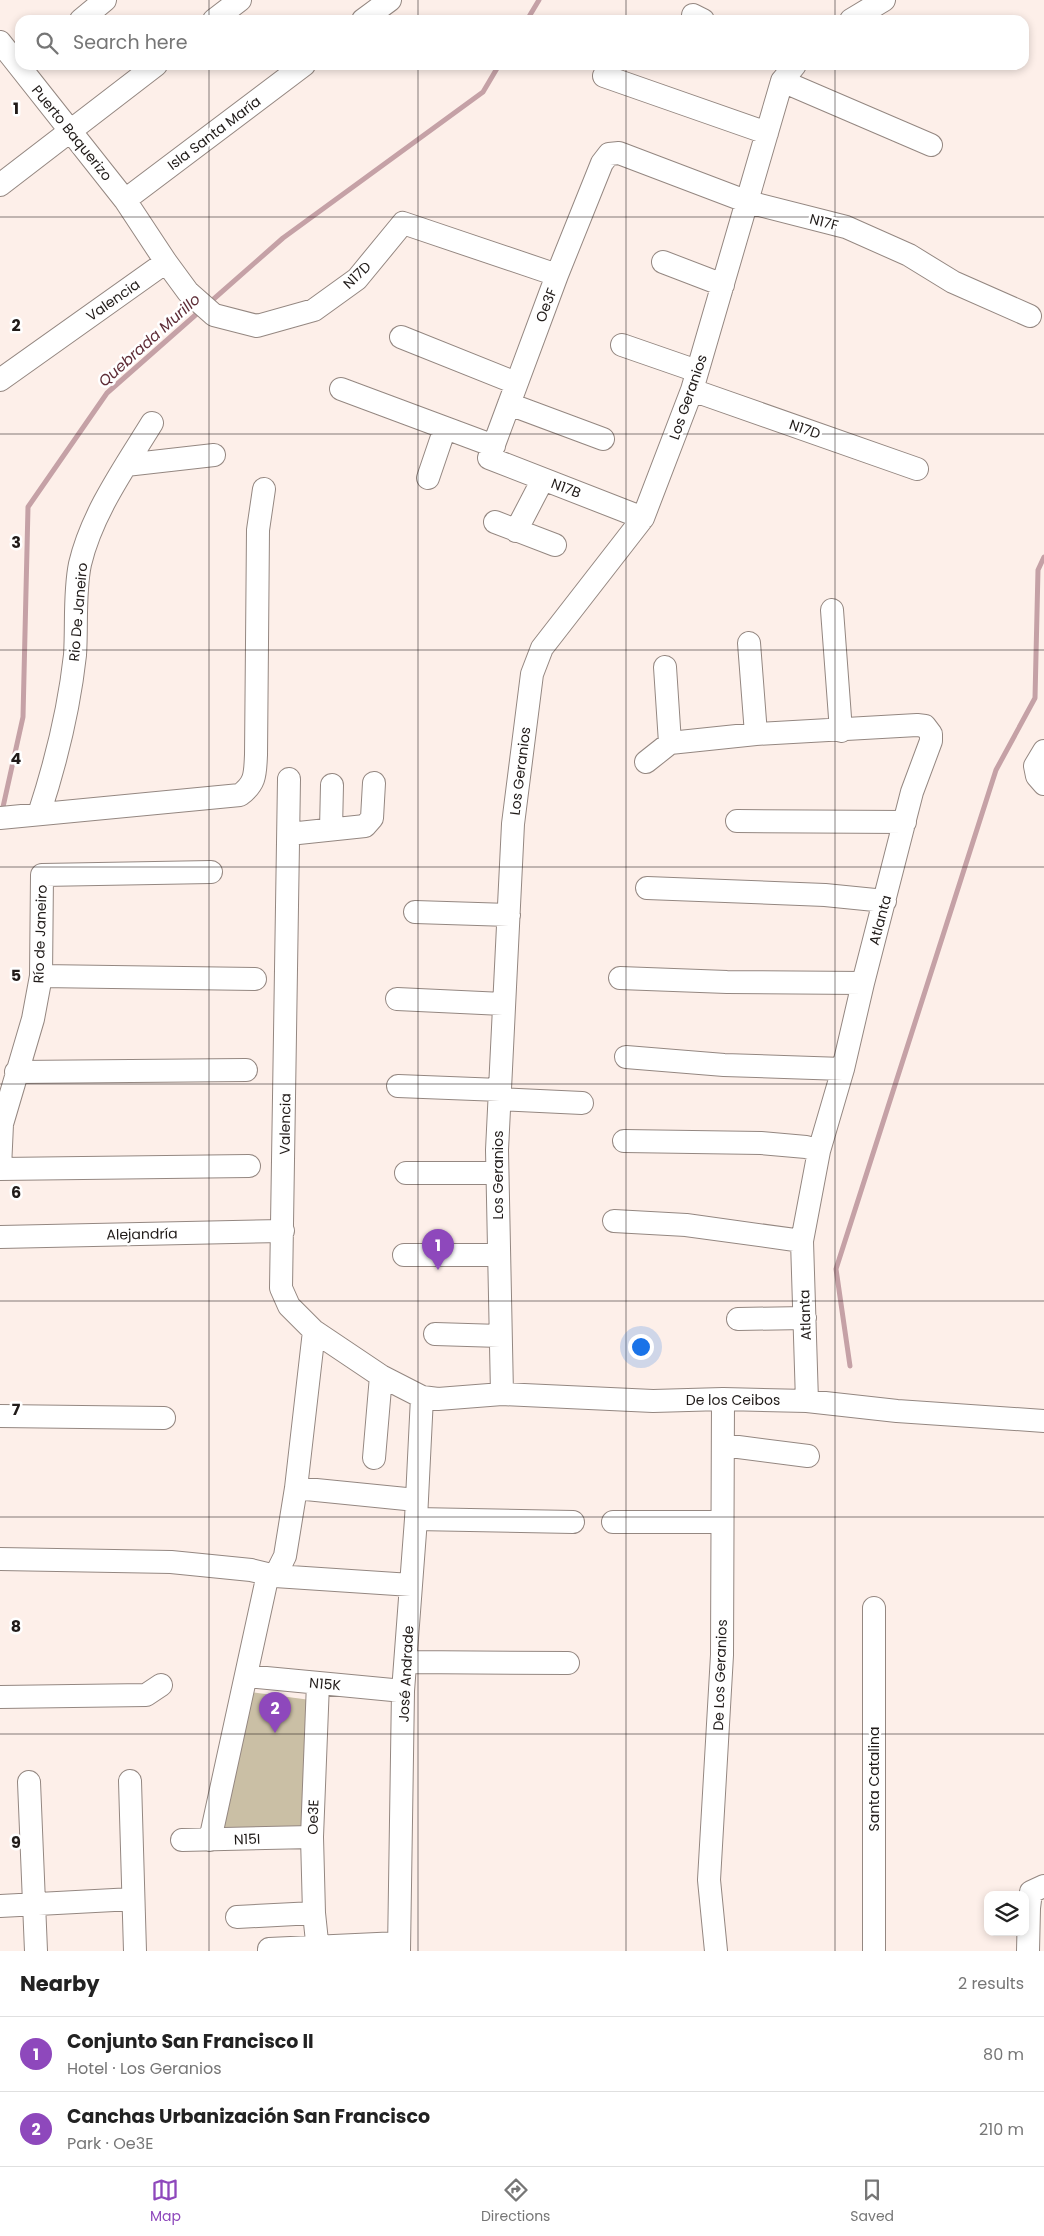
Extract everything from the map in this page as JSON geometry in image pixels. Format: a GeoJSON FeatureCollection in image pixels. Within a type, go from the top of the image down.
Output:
{"type":"FeatureCollection","features":[{"type":"Feature","properties":{"kind":"street"},"geometry":{"type":"LineString","coordinates":[[87,15],[105,0]]}},
{"type":"Feature","properties":{"kind":"street"},"geometry":{"type":"LineString","coordinates":[[220,15],[240,0]]}},
{"type":"Feature","properties":{"kind":"street"},"geometry":{"type":"LineString","coordinates":[[370,15],[390,0]]}},
{"type":"Feature","properties":{"kind":"street"},"geometry":{"type":"LineString","coordinates":[[860,15],[884,0]]}},
{"type":"Feature","properties":{"kind":"street","name":"Puerto Baquerizo"},"geometry":{"type":"LineString","coordinates":[[0,42],[15,58]]}},
{"type":"Feature","properties":{"kind":"street","name":"Puerto Baquerizo"},"geometry":{"type":"LineString","coordinates":[[25,70],[70,132],[125,200]]}},
{"type":"Feature","properties":{"kind":"street"},"geometry":{"type":"LineString","coordinates":[[0,185],[150,70]]}},
{"type":"Feature","properties":{"kind":"street","name":"Isla Santa María"},"geometry":{"type":"LineString","coordinates":[[125,200],[297,70]]}},
{"type":"Feature","properties":{"kind":"street"},"geometry":{"type":"LineString","coordinates":[[789,70],[931,145]]}},
{"type":"Feature","properties":{"kind":"street","name":"Los Geranios"},"geometry":{"type":"LineString","coordinates":[[502,1394],[497,1173],[503,1004],[513,824],[532,674],[542,648],[643,518],[695,380],[767,133],[789,70]]}},
{"type":"Feature","properties":{"kind":"street"},"geometry":{"type":"LineString","coordinates":[[604,76],[767,133]]}},
{"type":"Feature","properties":{"kind":"street","name":"N17F"},"geometry":{"type":"LineString","coordinates":[[609,154],[620,153],[748,202],[846,227],[908,255],[953,282],[1030,316]]}},
{"type":"Feature","properties":{"kind":"street","name":"Oe3F"},"geometry":{"type":"LineString","coordinates":[[492,452],[508,404],[557,275],[602,163],[609,154]]}},
{"type":"Feature","properties":{"kind":"street"},"geometry":{"type":"LineString","coordinates":[[125,200],[166,262]]}},
{"type":"Feature","properties":{"kind":"street","name":"N17D"},"geometry":{"type":"LineString","coordinates":[[166,262],[188,292],[214,315],[257,326],[314,310],[357,279],[403,224],[557,275]]}},
{"type":"Feature","properties":{"kind":"street","name":"Valencia"},"geometry":{"type":"LineString","coordinates":[[0,380],[166,262]]}},
{"type":"Feature","properties":{"kind":"street"},"geometry":{"type":"LineString","coordinates":[[663,262],[723,285]]}},
{"type":"Feature","properties":{"kind":"street"},"geometry":{"type":"LineString","coordinates":[[401,337],[516,383]]}},
{"type":"Feature","properties":{"kind":"street","name":"N17D"},"geometry":{"type":"LineString","coordinates":[[622,346],[695,380],[917,469]]}},
{"type":"Feature","properties":{"kind":"street","name":"N17B"},"geometry":{"type":"LineString","coordinates":[[341,389],[445,428],[544,479],[643,518]]}},
{"type":"Feature","properties":{"kind":"street"},"geometry":{"type":"LineString","coordinates":[[508,404],[603,439]]}},
{"type":"Feature","properties":{"kind":"street","name":"Rio De Janeiro"},"geometry":{"type":"LineString","coordinates":[[38,814],[52,775],[67,709],[75,655],[80,565],[97,516],[152,423]]}},
{"type":"Feature","properties":{"kind":"street"},"geometry":{"type":"LineString","coordinates":[[428,478],[445,428]]}},
{"type":"Feature","properties":{"kind":"street"},"geometry":{"type":"LineString","coordinates":[[126,465],[214,455]]}},
{"type":"Feature","properties":{"kind":"street"},"geometry":{"type":"LineString","coordinates":[[516,531],[544,479]]}},
{"type":"Feature","properties":{"kind":"street"},"geometry":{"type":"LineString","coordinates":[[0,818],[240,795],[250,787],[254,775],[256,756],[258,530],[264,489]]}},
{"type":"Feature","properties":{"kind":"street"},"geometry":{"type":"LineString","coordinates":[[495,522],[555,545]]}},
{"type":"Feature","properties":{"kind":"street"},"geometry":{"type":"LineString","coordinates":[[832,610],[841,731]]}},
{"type":"Feature","properties":{"kind":"street"},"geometry":{"type":"LineString","coordinates":[[748,644],[756,734]]}},
{"type":"Feature","properties":{"kind":"street"},"geometry":{"type":"LineString","coordinates":[[646,762],[670,743],[665,667]]}},
{"type":"Feature","properties":{"kind":"street","name":"Atlanta"},"geometry":{"type":"LineString","coordinates":[[670,743],[756,734],[841,731],[917,725],[929,729],[931,741],[912,792],[843,1069],[819,1151],[802,1241],[807,1401]]}},
{"type":"Feature","properties":{"kind":"street"},"geometry":{"type":"LineString","coordinates":[[1042,753],[1035,766],[1035,772],[1044,784]]}},
{"type":"Feature","properties":{"kind":"street","name":"Valencia"},"geometry":{"type":"LineString","coordinates":[[289,778],[281,1288],[289,1306],[314,1330],[381,1376],[422,1397]]}},
{"type":"Feature","properties":{"kind":"street"},"geometry":{"type":"LineString","coordinates":[[289,834],[365,826],[370,823],[372,818],[374,784]]}},
{"type":"Feature","properties":{"kind":"street"},"geometry":{"type":"LineString","coordinates":[[330,830],[332,785]]}},
{"type":"Feature","properties":{"kind":"street"},"geometry":{"type":"LineString","coordinates":[[737,821],[905,822]]}},
{"type":"Feature","properties":{"kind":"street","name":"Río de Janeiro"},"geometry":{"type":"LineString","coordinates":[[0,1169],[2,1124],[33,1020],[41,976],[42,875],[211,872]]}},
{"type":"Feature","properties":{"kind":"street"},"geometry":{"type":"LineString","coordinates":[[647,888],[824,895],[885,901]]}},
{"type":"Feature","properties":{"kind":"street"},"geometry":{"type":"LineString","coordinates":[[415,912],[508,915]]}},
{"type":"Feature","properties":{"kind":"street"},"geometry":{"type":"LineString","coordinates":[[41,976],[255,979]]}},
{"type":"Feature","properties":{"kind":"street"},"geometry":{"type":"LineString","coordinates":[[620,978],[727,982],[863,983]]}},
{"type":"Feature","properties":{"kind":"street"},"geometry":{"type":"LineString","coordinates":[[397,999],[503,1004]]}},
{"type":"Feature","properties":{"kind":"street"},"geometry":{"type":"LineString","coordinates":[[626,1057],[724,1065],[843,1069]]}},
{"type":"Feature","properties":{"kind":"street"},"geometry":{"type":"LineString","coordinates":[[16,1072],[246,1070]]}},
{"type":"Feature","properties":{"kind":"street"},"geometry":{"type":"LineString","coordinates":[[398,1086],[582,1103]]}},
{"type":"Feature","properties":{"kind":"street"},"geometry":{"type":"LineString","coordinates":[[624,1141],[762,1143],[806,1147],[819,1151]]}},
{"type":"Feature","properties":{"kind":"street"},"geometry":{"type":"LineString","coordinates":[[0,1169],[249,1166]]}},
{"type":"Feature","properties":{"kind":"street"},"geometry":{"type":"LineString","coordinates":[[406,1173],[497,1173]]}},
{"type":"Feature","properties":{"kind":"street"},"geometry":{"type":"LineString","coordinates":[[614,1221],[704,1227],[802,1241]]}},
{"type":"Feature","properties":{"kind":"street","name":"Alejandría"},"geometry":{"type":"LineString","coordinates":[[0,1237],[283,1231]]}},
{"type":"Feature","properties":{"kind":"street"},"geometry":{"type":"LineString","coordinates":[[404,1255],[498,1255]]}},
{"type":"Feature","properties":{"kind":"street"},"geometry":{"type":"LineString","coordinates":[[738,1318],[805,1318]]}},
{"type":"Feature","properties":{"kind":"street"},"geometry":{"type":"LineString","coordinates":[[210,1840],[246,1676],[272,1575],[285,1556],[296,1488],[314,1330]]}},
{"type":"Feature","properties":{"kind":"street"},"geometry":{"type":"LineString","coordinates":[[434,1334],[500,1336]]}},
{"type":"Feature","properties":{"kind":"street"},"geometry":{"type":"LineString","coordinates":[[374,1458],[381,1376]]}},
{"type":"Feature","properties":{"kind":"street","name":"De los Ceibos"},"geometry":{"type":"LineString","coordinates":[[422,1397],[438,1399],[502,1394],[653,1401],[724,1399],[807,1401],[896,1411],[1044,1420]]}},
{"type":"Feature","properties":{"kind":"street","name":"José Andrade"},"geometry":{"type":"LineString","coordinates":[[399,1947],[403,1691],[407,1662],[422,1397]]}},
{"type":"Feature","properties":{"kind":"street","name":"De Los Geranios"},"geometry":{"type":"LineString","coordinates":[[716,1951],[709,1880],[722,1656],[724,1399]]}},
{"type":"Feature","properties":{"kind":"street"},"geometry":{"type":"LineString","coordinates":[[0,1416],[164,1418]]}},
{"type":"Feature","properties":{"kind":"street"},"geometry":{"type":"LineString","coordinates":[[723,1445],[808,1456]]}},
{"type":"Feature","properties":{"kind":"street"},"geometry":{"type":"LineString","coordinates":[[296,1488],[416,1509],[573,1522]]}},
{"type":"Feature","properties":{"kind":"street"},"geometry":{"type":"LineString","coordinates":[[613,1522],[722,1522]]}},
{"type":"Feature","properties":{"kind":"street"},"geometry":{"type":"LineString","coordinates":[[0,1559],[171,1562],[251,1570],[272,1575],[411,1585]]}},
{"type":"Feature","properties":{"kind":"street","name":"Santa Catalina"},"geometry":{"type":"LineString","coordinates":[[874,1608],[874,1951]]}},
{"type":"Feature","properties":{"kind":"street"},"geometry":{"type":"LineString","coordinates":[[407,1662],[568,1663]]}},
{"type":"Feature","properties":{"kind":"street","name":"N15K"},"geometry":{"type":"LineString","coordinates":[[246,1676],[403,1691]]}},
{"type":"Feature","properties":{"kind":"street","name":"Oe3E"},"geometry":{"type":"LineString","coordinates":[[318,1683],[312,1837],[314,1913],[318,1950]]}},
{"type":"Feature","properties":{"kind":"street"},"geometry":{"type":"LineString","coordinates":[[0,1697],[146,1695],[161,1685]]}},
{"type":"Feature","properties":{"kind":"street"},"geometry":{"type":"LineString","coordinates":[[130,1781],[135,1951]]}},
{"type":"Feature","properties":{"kind":"street"},"geometry":{"type":"LineString","coordinates":[[30,1782],[36,1951]]}},
{"type":"Feature","properties":{"kind":"street","name":"N15I"},"geometry":{"type":"LineString","coordinates":[[182,1840],[312,1837]]}},
{"type":"Feature","properties":{"kind":"street"},"geometry":{"type":"LineString","coordinates":[[1028,1951],[1031,1892],[1044,1886]]}},
{"type":"Feature","properties":{"kind":"street"},"geometry":{"type":"LineString","coordinates":[[0,1906],[133,1899]]}},
{"type":"Feature","properties":{"kind":"street"},"geometry":{"type":"LineString","coordinates":[[237,1917],[314,1913]]}},
{"type":"Feature","properties":{"kind":"street"},"geometry":{"type":"LineString","coordinates":[[269,1950],[399,1947]]}},
{"type":"Feature","properties":{"kind":"shaded area"},"geometry":{"type":"Polygon","coordinates":[[[243,1691],[318,1701],[312,1837],[210,1840],[243,1691]]]}},
{"type":"Feature","properties":{"kind":"waterway","name":"Quebrada Murillo"},"geometry":{"type":"LineString","coordinates":[[530,15],[539,0]]}},
{"type":"Feature","properties":{"kind":"waterway","name":"Quebrada Murillo"},"geometry":{"type":"LineString","coordinates":[[208,304],[283,238],[483,92],[496,70]]}},
{"type":"Feature","properties":{"kind":"waterway","name":"Quebrada Murillo"},"geometry":{"type":"LineString","coordinates":[[3,807],[23,717],[28,507],[107,393],[200,311]]}},
{"type":"Feature","properties":{"kind":"waterway"},"geometry":{"type":"LineString","coordinates":[[850,1366],[836,1269],[996,770],[1035,698],[1038,570],[1044,557]]}},
{"type":"Feature","properties":{"kind":"place","name":"Conjunto San Francisco II"},"geometry":{"type":"Point","coordinates":[438,1270]}},
{"type":"Feature","properties":{"kind":"place","name":"Canchas Urbanización San Francisco"},"geometry":{"type":"Point","coordinates":[275,1733]}}]}
